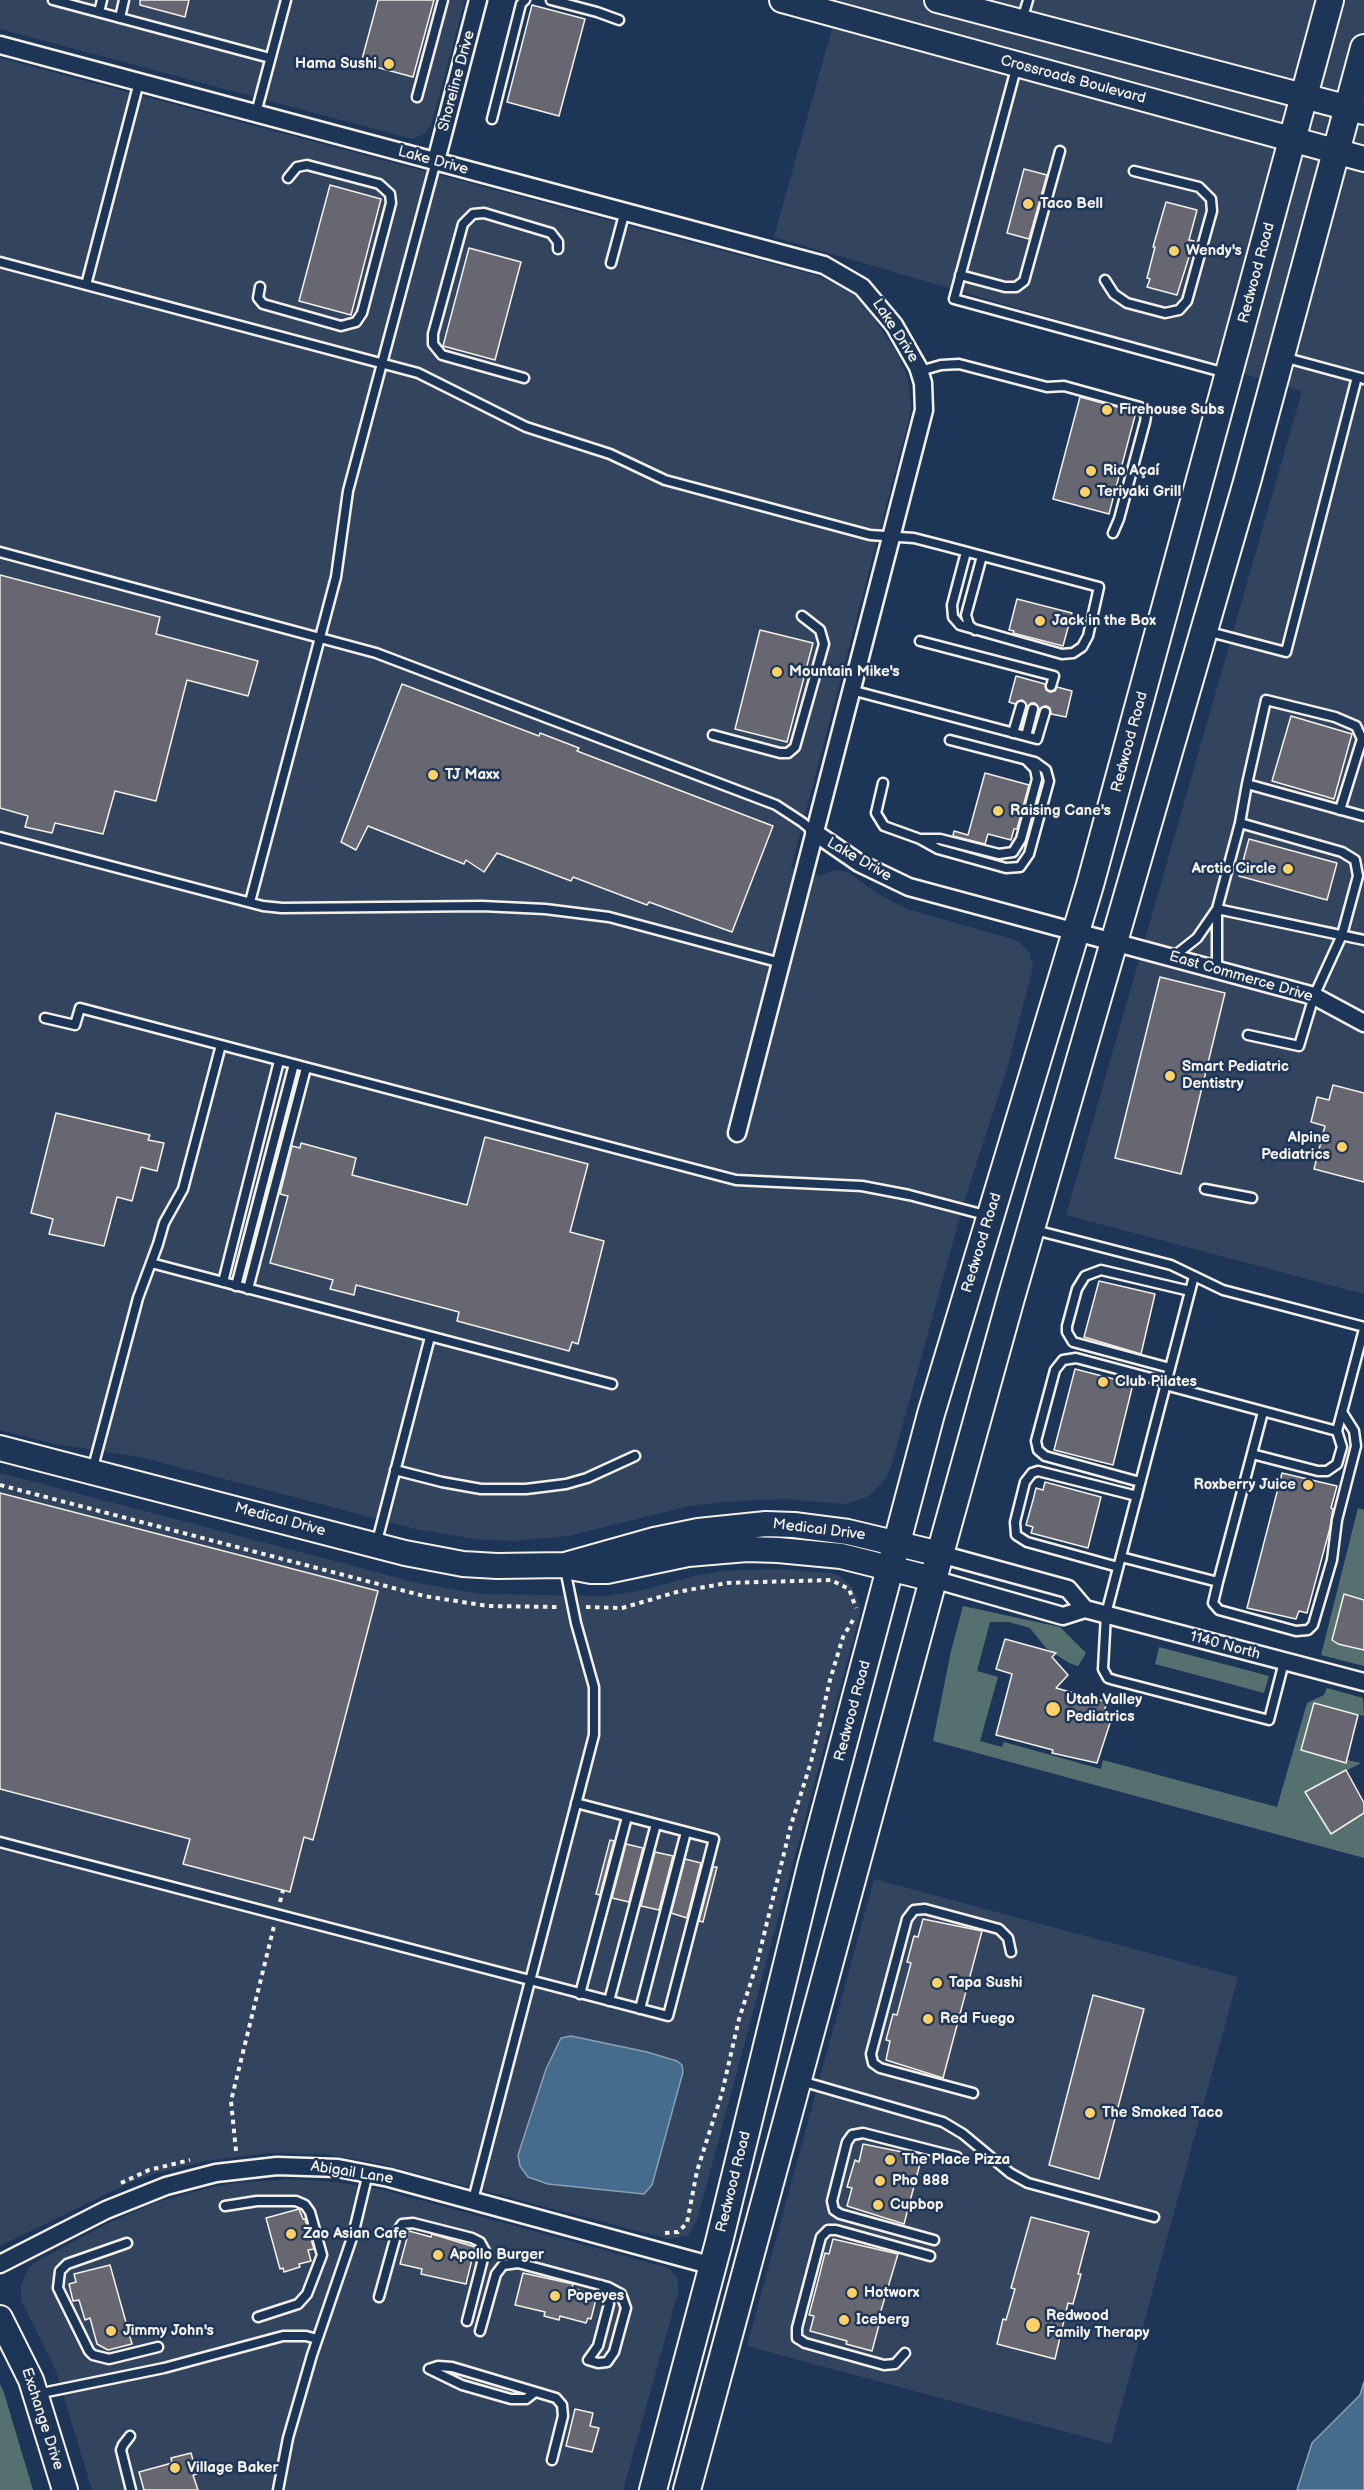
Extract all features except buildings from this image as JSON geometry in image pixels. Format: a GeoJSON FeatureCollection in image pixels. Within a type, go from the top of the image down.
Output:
{"type":"FeatureCollection","features":[{"type":"Feature","properties":{"kind":"main road","name":"Redwood Road"},"geometry":{"type":"LineString","coordinates":[[653,2490],[713,2266],[811,1866],[931,1414],[1076,931],[1230,374],[1330,0]]}},
{"type":"Feature","properties":{"kind":"main road"},"geometry":{"type":"LineString","coordinates":[[687,2490],[933,1579],[1031,1229],[1282,356],[1336,151],[1355,110],[1364,48]]}},
{"type":"Feature","properties":{"kind":"street","name":"Shoreline Drive"},"geometry":{"type":"LineString","coordinates":[[436,161],[478,0]]}},
{"type":"Feature","properties":{"kind":"street","name":"Crossroads Boulevard"},"geometry":{"type":"LineString","coordinates":[[782,0],[1364,159]]}},
{"type":"Feature","properties":{"kind":"street"},"geometry":{"type":"LineString","coordinates":[[937,0],[1355,110]]}},
{"type":"Feature","properties":{"kind":"street","name":"Lake Drive"},"geometry":{"type":"LineString","coordinates":[[0,45],[816,263],[838,271],[862,287],[882,308],[905,342],[920,371],[924,389],[924,410],[814,832],[859,863],[909,887],[1114,941]]}},
{"type":"Feature","properties":{"kind":"street"},"geometry":{"type":"LineString","coordinates":[[737,1133],[814,832]]}},
{"type":"Feature","properties":{"kind":"street","name":"East Commerce Drive"},"geometry":{"type":"LineString","coordinates":[[1114,941],[1314,996],[1364,1023]]}},
{"type":"Feature","properties":{"kind":"street","name":"Medical Drive"},"geometry":{"type":"LineString","coordinates":[[0,1448],[376,1545],[463,1564],[565,1565],[591,1571],[607,1571],[688,1554],[747,1549],[810,1552],[891,1567]]}},
{"type":"Feature","properties":{"kind":"street","name":"Medical Drive"},"geometry":{"type":"LineString","coordinates":[[565,1565],[654,1540],[743,1525],[785,1524],[823,1528],[898,1543]]}},
{"type":"Feature","properties":{"kind":"street"},"geometry":{"type":"LineString","coordinates":[[898,1543],[1068,1589],[1085,1609]]}},
{"type":"Feature","properties":{"kind":"street","name":"1140 North"},"geometry":{"type":"LineString","coordinates":[[891,1567],[1063,1616],[1085,1609],[1364,1682]]}},
{"type":"Feature","properties":{"kind":"street","name":"Abigail Lane"},"geometry":{"type":"LineString","coordinates":[[0,2264],[106,2210],[135,2197],[191,2178],[241,2168],[312,2166],[368,2173],[713,2266]]}},
{"type":"Feature","properties":{"kind":"street","name":"Exchange Drive"},"geometry":{"type":"LineString","coordinates":[[0,2318],[22,2358],[37,2394],[65,2490]]}},
{"type":"Feature","properties":{"kind":"lane"},"geometry":{"type":"LineString","coordinates":[[53,0],[270,58]]}},
{"type":"Feature","properties":{"kind":"lane"},"geometry":{"type":"LineString","coordinates":[[99,12],[102,0]]}},
{"type":"Feature","properties":{"kind":"lane"},"geometry":{"type":"LineString","coordinates":[[120,18],[124,0]]}},
{"type":"Feature","properties":{"kind":"lane"},"geometry":{"type":"LineString","coordinates":[[256,113],[286,0]]}},
{"type":"Feature","properties":{"kind":"lane"},"geometry":{"type":"LineString","coordinates":[[417,97],[443,0]]}},
{"type":"Feature","properties":{"kind":"lane"},"geometry":{"type":"LineString","coordinates":[[492,118],[521,4],[525,0]]}},
{"type":"Feature","properties":{"kind":"lane"},"geometry":{"type":"LineString","coordinates":[[551,0],[619,20]]}},
{"type":"Feature","properties":{"kind":"lane"},"geometry":{"type":"LineString","coordinates":[[1022,23],[1028,0]]}},
{"type":"Feature","properties":{"kind":"lane"},"geometry":{"type":"LineString","coordinates":[[1017,65],[954,299],[1230,374]]}},
{"type":"Feature","properties":{"kind":"lane"},"geometry":{"type":"LineString","coordinates":[[86,285],[139,82]]}},
{"type":"Feature","properties":{"kind":"lane"},"geometry":{"type":"LineString","coordinates":[[960,275],[1005,287],[1016,287],[1024,281],[1060,151]]}},
{"type":"Feature","properties":{"kind":"lane"},"geometry":{"type":"LineString","coordinates":[[250,903],[339,562],[348,491],[436,161]]}},
{"type":"Feature","properties":{"kind":"lane"},"geometry":{"type":"LineString","coordinates":[[260,287],[258,298],[263,304],[341,326],[356,322],[362,313],[391,202],[390,194],[379,184],[308,165],[297,166],[288,178]]}},
{"type":"Feature","properties":{"kind":"lane"},"geometry":{"type":"LineString","coordinates":[[1105,280],[1114,294],[1127,303],[1165,313],[1179,310],[1187,301],[1212,211],[1211,199],[1199,187],[1134,171]]}},
{"type":"Feature","properties":{"kind":"lane"},"geometry":{"type":"LineString","coordinates":[[611,263],[625,212]]}},
{"type":"Feature","properties":{"kind":"lane"},"geometry":{"type":"LineString","coordinates":[[524,378],[442,355],[433,344],[433,334],[463,224],[473,214],[484,213],[551,233],[558,242],[558,249]]}},
{"type":"Feature","properties":{"kind":"lane"},"geometry":{"type":"LineString","coordinates":[[0,262],[427,376],[526,427],[610,454],[655,476],[870,535],[914,538],[1099,587],[1086,641],[1082,647],[1072,653],[1062,654],[960,625],[951,611],[966,552]]}},
{"type":"Feature","properties":{"kind":"lane"},"geometry":{"type":"LineString","coordinates":[[1203,631],[1286,652],[1361,378],[1282,356]]}},
{"type":"Feature","properties":{"kind":"lane"},"geometry":{"type":"LineString","coordinates":[[920,371],[941,365],[959,364],[1047,387],[1060,385],[1135,405],[1143,411],[1146,416],[1119,519],[1113,533]]}},
{"type":"Feature","properties":{"kind":"lane"},"geometry":{"type":"LineString","coordinates":[[0,552],[320,637],[401,662],[761,799],[790,813],[814,832]]}},
{"type":"Feature","properties":{"kind":"lane"},"geometry":{"type":"LineString","coordinates":[[975,631],[969,625],[966,615],[982,556]]}},
{"type":"Feature","properties":{"kind":"lane"},"geometry":{"type":"LineString","coordinates":[[713,735],[780,753],[788,753],[795,747],[824,644],[820,630],[802,616]]}},
{"type":"Feature","properties":{"kind":"lane"},"geometry":{"type":"LineString","coordinates":[[920,641],[1054,676],[1051,686]]}},
{"type":"Feature","properties":{"kind":"lane"},"geometry":{"type":"LineString","coordinates":[[1028,680],[1030,670]]}},
{"type":"Feature","properties":{"kind":"lane"},"geometry":{"type":"LineString","coordinates":[[1040,683],[1042,673]]}},
{"type":"Feature","properties":{"kind":"lane"},"geometry":{"type":"LineString","coordinates":[[851,690],[1037,739],[1045,712]]}},
{"type":"Feature","properties":{"kind":"lane"},"geometry":{"type":"LineString","coordinates":[[1217,970],[1217,909],[1240,823],[1266,700],[1335,717],[1356,726],[1362,739],[1340,810]]}},
{"type":"Feature","properties":{"kind":"lane"},"geometry":{"type":"LineString","coordinates":[[1013,733],[1021,706]]}},
{"type":"Feature","properties":{"kind":"lane"},"geometry":{"type":"LineString","coordinates":[[1026,736],[1033,709]]}},
{"type":"Feature","properties":{"kind":"lane"},"geometry":{"type":"LineString","coordinates":[[883,783],[876,808],[880,822],[889,828],[920,839],[938,849],[1006,868],[1016,868],[1024,863],[1029,854],[1048,781],[1043,766],[950,740]]}},
{"type":"Feature","properties":{"kind":"lane"},"geometry":{"type":"LineString","coordinates":[[920,839],[940,839],[999,854],[1013,852],[1021,839],[1037,779],[1035,769],[1025,760]]}},
{"type":"Feature","properties":{"kind":"lane"},"geometry":{"type":"LineString","coordinates":[[1248,784],[1340,810],[1364,814]]}},
{"type":"Feature","properties":{"kind":"lane"},"geometry":{"type":"LineString","coordinates":[[1240,823],[1342,852],[1355,861],[1358,876],[1342,935],[1314,996],[1299,1046],[1248,1035]]}},
{"type":"Feature","properties":{"kind":"lane"},"geometry":{"type":"LineString","coordinates":[[0,837],[250,903],[282,908],[482,906],[577,912],[609,917],[781,963]]}},
{"type":"Feature","properties":{"kind":"lane"},"geometry":{"type":"LineString","coordinates":[[1217,909],[1364,940]]}},
{"type":"Feature","properties":{"kind":"lane"},"geometry":{"type":"LineString","coordinates":[[1173,957],[1197,938],[1217,909]]}},
{"type":"Feature","properties":{"kind":"lane"},"geometry":{"type":"LineString","coordinates":[[45,1018],[75,1025],[80,1008],[736,1180],[862,1186],[909,1195],[990,1216]]}},
{"type":"Feature","properties":{"kind":"lane"},"geometry":{"type":"LineString","coordinates":[[92,1472],[138,1298],[166,1216],[183,1189],[221,1045]]}},
{"type":"Feature","properties":{"kind":"lane"},"geometry":{"type":"LineString","coordinates":[[223,1282],[279,1061]]}},
{"type":"Feature","properties":{"kind":"lane"},"geometry":{"type":"LineString","coordinates":[[236,1286],[294,1064]]}},
{"type":"Feature","properties":{"kind":"lane"},"geometry":{"type":"LineString","coordinates":[[248,1289],[306,1068]]}},
{"type":"Feature","properties":{"kind":"lane"},"geometry":{"type":"LineString","coordinates":[[1205,1189],[1252,1198]]}},
{"type":"Feature","properties":{"kind":"lane"},"geometry":{"type":"LineString","coordinates":[[1031,1229],[1171,1265],[1223,1290],[1364,1328],[1337,1431],[1342,1447],[1337,1464],[1326,1471],[1318,1471],[1252,1454]]}},
{"type":"Feature","properties":{"kind":"lane"},"geometry":{"type":"LineString","coordinates":[[151,1263],[612,1384]]}},
{"type":"Feature","properties":{"kind":"lane"},"geometry":{"type":"LineString","coordinates":[[1170,1368],[1073,1342],[1067,1332],[1067,1326],[1077,1289],[1086,1276],[1101,1270],[1190,1291]]}},
{"type":"Feature","properties":{"kind":"lane"},"geometry":{"type":"LineString","coordinates":[[1194,1276],[1106,1614],[1103,1669],[1108,1678],[1114,1680],[1269,1720],[1284,1662]]}},
{"type":"Feature","properties":{"kind":"lane"},"geometry":{"type":"LineString","coordinates":[[376,1545],[430,1337]]}},
{"type":"Feature","properties":{"kind":"lane"},"geometry":{"type":"LineString","coordinates":[[1140,1482],[1045,1456],[1038,1450],[1036,1441],[1055,1370],[1064,1360],[1076,1358],[1337,1431]]}},
{"type":"Feature","properties":{"kind":"lane"},"geometry":{"type":"LineString","coordinates":[[1263,1412],[1213,1603],[1219,1610],[1296,1631],[1308,1629],[1313,1625],[1332,1560],[1337,1520],[1356,1446],[1354,1431],[1342,1412]]}},
{"type":"Feature","properties":{"kind":"lane"},"geometry":{"type":"LineString","coordinates":[[395,1470],[461,1486],[525,1490],[566,1484],[587,1478],[635,1456]]}},
{"type":"Feature","properties":{"kind":"lane"},"geometry":{"type":"LineString","coordinates":[[1118,1567],[1021,1540],[1014,1528],[1020,1502],[1028,1477],[1038,1471],[1137,1496]]}},
{"type":"Feature","properties":{"kind":"lane"},"geometry":{"type":"LineString","coordinates":[[1120,1557],[1218,1582]]}},
{"type":"Feature","properties":{"kind":"lane"},"geometry":{"type":"LineString","coordinates":[[472,2200],[594,1735],[596,1718],[594,1687],[573,1607],[565,1565]]}},
{"type":"Feature","properties":{"kind":"lane"},"geometry":{"type":"LineString","coordinates":[[0,1842],[668,2016],[714,1839],[576,1803]]}},
{"type":"Feature","properties":{"kind":"lane"},"geometry":{"type":"LineString","coordinates":[[580,1994],[627,1817]]}},
{"type":"Feature","properties":{"kind":"lane"},"geometry":{"type":"LineString","coordinates":[[609,2001],[656,1824]]}},
{"type":"Feature","properties":{"kind":"lane"},"geometry":{"type":"LineString","coordinates":[[640,2009],[686,1832]]}},
{"type":"Feature","properties":{"kind":"lane"},"geometry":{"type":"LineString","coordinates":[[974,2093],[880,2068],[873,2063],[871,2054],[907,1920],[914,1910],[925,1909],[999,1929],[1006,1935],[1011,1952]]}},
{"type":"Feature","properties":{"kind":"lane"},"geometry":{"type":"LineString","coordinates":[[798,2080],[943,2122],[963,2134],[1010,2173],[1028,2183],[1154,2217]]}},
{"type":"Feature","properties":{"kind":"lane"},"geometry":{"type":"LineString","coordinates":[[934,2240],[840,2214],[834,2210],[832,2201],[847,2142],[852,2135],[863,2133],[957,2157]]}},
{"type":"Feature","properties":{"kind":"lane"},"geometry":{"type":"LineString","coordinates":[[278,2490],[288,2438],[317,2339],[348,2252],[368,2173]]}},
{"type":"Feature","properties":{"kind":"lane"},"geometry":{"type":"LineString","coordinates":[[225,2206],[273,2201],[301,2202],[310,2212],[321,2249],[321,2258],[307,2295],[302,2301],[294,2306],[258,2317]]}},
{"type":"Feature","properties":{"kind":"lane"},"geometry":{"type":"LineString","coordinates":[[379,2297],[397,2232],[402,2224],[413,2223],[472,2238],[480,2242],[485,2251],[467,2321]]}},
{"type":"Feature","properties":{"kind":"lane"},"geometry":{"type":"LineString","coordinates":[[905,2353],[900,2361],[890,2366],[801,2342],[796,2333],[821,2237],[828,2230],[836,2230],[930,2256]]}},
{"type":"Feature","properties":{"kind":"lane"},"geometry":{"type":"LineString","coordinates":[[127,2243],[68,2264],[60,2271],[58,2288],[93,2355],[109,2359],[158,2348]]}},
{"type":"Feature","properties":{"kind":"lane"},"geometry":{"type":"LineString","coordinates":[[480,2331],[496,2274],[507,2263],[518,2263],[601,2285],[621,2294],[626,2308],[612,2358],[603,2363],[588,2360],[598,2346],[609,2304],[606,2291],[601,2285]]}},
{"type":"Feature","properties":{"kind":"lane"},"geometry":{"type":"LineString","coordinates":[[37,2394],[164,2368],[283,2336],[306,2336],[317,2339]]}},
{"type":"Feature","properties":{"kind":"lane"},"geometry":{"type":"LineString","coordinates":[[535,2392],[526,2399],[511,2399],[462,2385],[429,2368],[452,2367],[556,2398],[563,2410],[552,2460]]}},
{"type":"Feature","properties":{"kind":"lane"},"geometry":{"type":"LineString","coordinates":[[130,2436],[121,2450],[131,2490]]}},
{"type":"Feature","properties":{"kind":"path"},"geometry":{"type":"LineString","coordinates":[[0,1485],[424,1596],[488,1606],[618,1608],[704,1587],[768,1581],[838,1582],[849,1589],[856,1603],[853,1619],[840,1646],[811,1762],[791,1825],[757,1963],[739,2019],[722,2093],[697,2171],[687,2223],[673,2234],[656,2231]]}},
{"type":"Feature","properties":{"kind":"path"},"geometry":{"type":"LineString","coordinates":[[246,2150],[236,2151],[231,2101],[283,1890]]}},
{"type":"Feature","properties":{"kind":"shaded area"},"geometry":{"type":"Polygon","coordinates":[[[0,0],[465,0],[431,126],[424,134],[412,139],[0,29],[0,0]]]}},
{"type":"Feature","properties":{"kind":"shaded area"},"geometry":{"type":"Polygon","coordinates":[[[840,0],[1364,0],[1364,1294],[1066,1215],[1302,391],[774,237],[840,0]]]}},
{"type":"Feature","properties":{"kind":"shaded area"},"geometry":{"type":"Polygon","coordinates":[[[0,58],[818,276],[843,286],[865,305],[897,353],[908,379],[911,406],[909,419],[791,868],[820,876],[834,870],[848,872],[878,894],[907,909],[1012,939],[1019,942],[1029,952],[1033,967],[1006,1072],[964,1202],[891,1467],[886,1478],[869,1496],[846,1504],[783,1499],[723,1502],[689,1506],[568,1536],[514,1541],[482,1540],[420,1530],[140,1457],[54,1444],[0,1430],[0,58]]]}},
{"type":"Feature","properties":{"kind":"shaded area"},"geometry":{"type":"Polygon","coordinates":[[[0,1473],[418,1583],[481,1594],[607,1596],[723,1571],[778,1569],[831,1573],[839,1576],[852,1587],[860,1605],[860,1614],[697,2220],[688,2236],[669,2239],[373,2162],[325,2154],[267,2153],[205,2161],[131,2182],[0,2246],[0,1473]]]}},
{"type":"Feature","properties":{"kind":"shaded area"},"geometry":{"type":"Polygon","coordinates":[[[874,1879],[1238,1977],[1111,2444],[747,2346],[874,1879]]]}},
{"type":"Feature","properties":{"kind":"shaded area"},"geometry":{"type":"Polygon","coordinates":[[[571,2036],[647,2052],[677,2061],[682,2065],[683,2072],[652,2185],[644,2194],[548,2184],[528,2177],[520,2166],[518,2155],[546,2069],[561,2038],[571,2036]]]}},
{"type":"Feature","properties":{"kind":"shaded area"},"geometry":{"type":"Polygon","coordinates":[[[290,2179],[336,2182],[383,2190],[669,2268],[677,2278],[679,2289],[623,2490],[92,2490],[56,2371],[21,2300],[21,2285],[28,2269],[34,2263],[105,2225],[154,2203],[208,2188],[237,2183],[290,2179]]]}},
{"type":"Feature","properties":{"kind":"shaded area"},"geometry":{"type":"Polygon","coordinates":[[[1364,2382],[1364,2490],[1297,2490],[1312,2443],[1360,2395],[1364,2382]]]}},
{"type":"Feature","properties":{"kind":"green space"},"geometry":{"type":"Polygon","coordinates":[[[1358,1508],[1364,1510],[1364,1600],[1344,1595],[1332,1640],[1338,1644],[1364,1650],[1364,1666],[1321,1655],[1358,1508]]]}},
{"type":"Feature","properties":{"kind":"green space"},"geometry":{"type":"Polygon","coordinates":[[[963,1606],[1060,1627],[1086,1653],[1078,1666],[1046,1648],[1030,1628],[1009,1622],[990,1622],[977,1671],[998,1677],[980,1741],[1002,1747],[1004,1742],[1101,1769],[1103,1760],[1277,1807],[1307,1703],[1324,1695],[1327,1688],[1363,1698],[1364,1716],[1314,1703],[1301,1750],[1361,1763],[1305,1792],[1331,1834],[1364,1813],[1364,1858],[933,1741],[951,1651],[963,1606]]]}},
{"type":"Feature","properties":{"kind":"green space"},"geometry":{"type":"Polygon","coordinates":[[[1159,1647],[1269,1676],[1264,1693],[1155,1664],[1159,1647]]]}},
{"type":"Feature","properties":{"kind":"green space"},"geometry":{"type":"Polygon","coordinates":[[[0,2384],[4,2393],[33,2490],[0,2490],[0,2384]]]}},
{"type":"Feature","properties":{"kind":"place","name":"Hama Sushi"},"geometry":{"type":"Point","coordinates":[389,64]}},
{"type":"Feature","properties":{"kind":"place","name":"Taco Bell"},"geometry":{"type":"Point","coordinates":[1028,204]}},
{"type":"Feature","properties":{"kind":"place","name":"Wendy's"},"geometry":{"type":"Point","coordinates":[1174,251]}},
{"type":"Feature","properties":{"kind":"place","name":"Firehouse Subs"},"geometry":{"type":"Point","coordinates":[1107,410]}},
{"type":"Feature","properties":{"kind":"place","name":"Rio Açaí"},"geometry":{"type":"Point","coordinates":[1091,471]}},
{"type":"Feature","properties":{"kind":"place","name":"Teriyaki Grill"},"geometry":{"type":"Point","coordinates":[1085,492]}},
{"type":"Feature","properties":{"kind":"place","name":"Jack in the Box"},"geometry":{"type":"Point","coordinates":[1040,621]}},
{"type":"Feature","properties":{"kind":"place","name":"Mountain Mike's"},"geometry":{"type":"Point","coordinates":[777,672]}},
{"type":"Feature","properties":{"kind":"place","name":"TJ Maxx"},"geometry":{"type":"Point","coordinates":[433,775]}},
{"type":"Feature","properties":{"kind":"place","name":"Raising Cane's"},"geometry":{"type":"Point","coordinates":[998,811]}},
{"type":"Feature","properties":{"kind":"place","name":"Arctic Circle"},"geometry":{"type":"Point","coordinates":[1288,869]}},
{"type":"Feature","properties":{"kind":"place","name":"Smart Pediatric Dentistry"},"geometry":{"type":"Point","coordinates":[1170,1076]}},
{"type":"Feature","properties":{"kind":"place","name":"Alpine Pediatrics"},"geometry":{"type":"Point","coordinates":[1342,1147]}},
{"type":"Feature","properties":{"kind":"place","name":"Club Pilates"},"geometry":{"type":"Point","coordinates":[1103,1382]}},
{"type":"Feature","properties":{"kind":"place","name":"Roxberry Juice"},"geometry":{"type":"Point","coordinates":[1308,1485]}},
{"type":"Feature","properties":{"kind":"place","name":"Utah Valley Pediatrics"},"geometry":{"type":"Point","coordinates":[1053,1709]}},
{"type":"Feature","properties":{"kind":"place","name":"Tapa Sushi"},"geometry":{"type":"Point","coordinates":[937,1983]}},
{"type":"Feature","properties":{"kind":"place","name":"Red Fuego"},"geometry":{"type":"Point","coordinates":[928,2019]}},
{"type":"Feature","properties":{"kind":"place","name":"The Smoked Taco"},"geometry":{"type":"Point","coordinates":[1090,2113]}},
{"type":"Feature","properties":{"kind":"place","name":"The Place Pizza"},"geometry":{"type":"Point","coordinates":[890,2160]}},
{"type":"Feature","properties":{"kind":"place","name":"Pho 888"},"geometry":{"type":"Point","coordinates":[880,2181]}},
{"type":"Feature","properties":{"kind":"place","name":"Cupbop"},"geometry":{"type":"Point","coordinates":[878,2205]}},
{"type":"Feature","properties":{"kind":"place","name":"Zao Asian Cafe"},"geometry":{"type":"Point","coordinates":[291,2234]}},
{"type":"Feature","properties":{"kind":"place","name":"Apollo Burger"},"geometry":{"type":"Point","coordinates":[438,2255]}},
{"type":"Feature","properties":{"kind":"place","name":"Hotworx"},"geometry":{"type":"Point","coordinates":[852,2293]}},
{"type":"Feature","properties":{"kind":"place","name":"Popeyes"},"geometry":{"type":"Point","coordinates":[555,2296]}},
{"type":"Feature","properties":{"kind":"place","name":"Iceberg"},"geometry":{"type":"Point","coordinates":[844,2320]}},
{"type":"Feature","properties":{"kind":"place","name":"Redwood Family Therapy"},"geometry":{"type":"Point","coordinates":[1033,2325]}},
{"type":"Feature","properties":{"kind":"place","name":"Jimmy John's"},"geometry":{"type":"Point","coordinates":[111,2331]}},
{"type":"Feature","properties":{"kind":"place","name":"Village Baker"},"geometry":{"type":"Point","coordinates":[175,2468]}}]}
